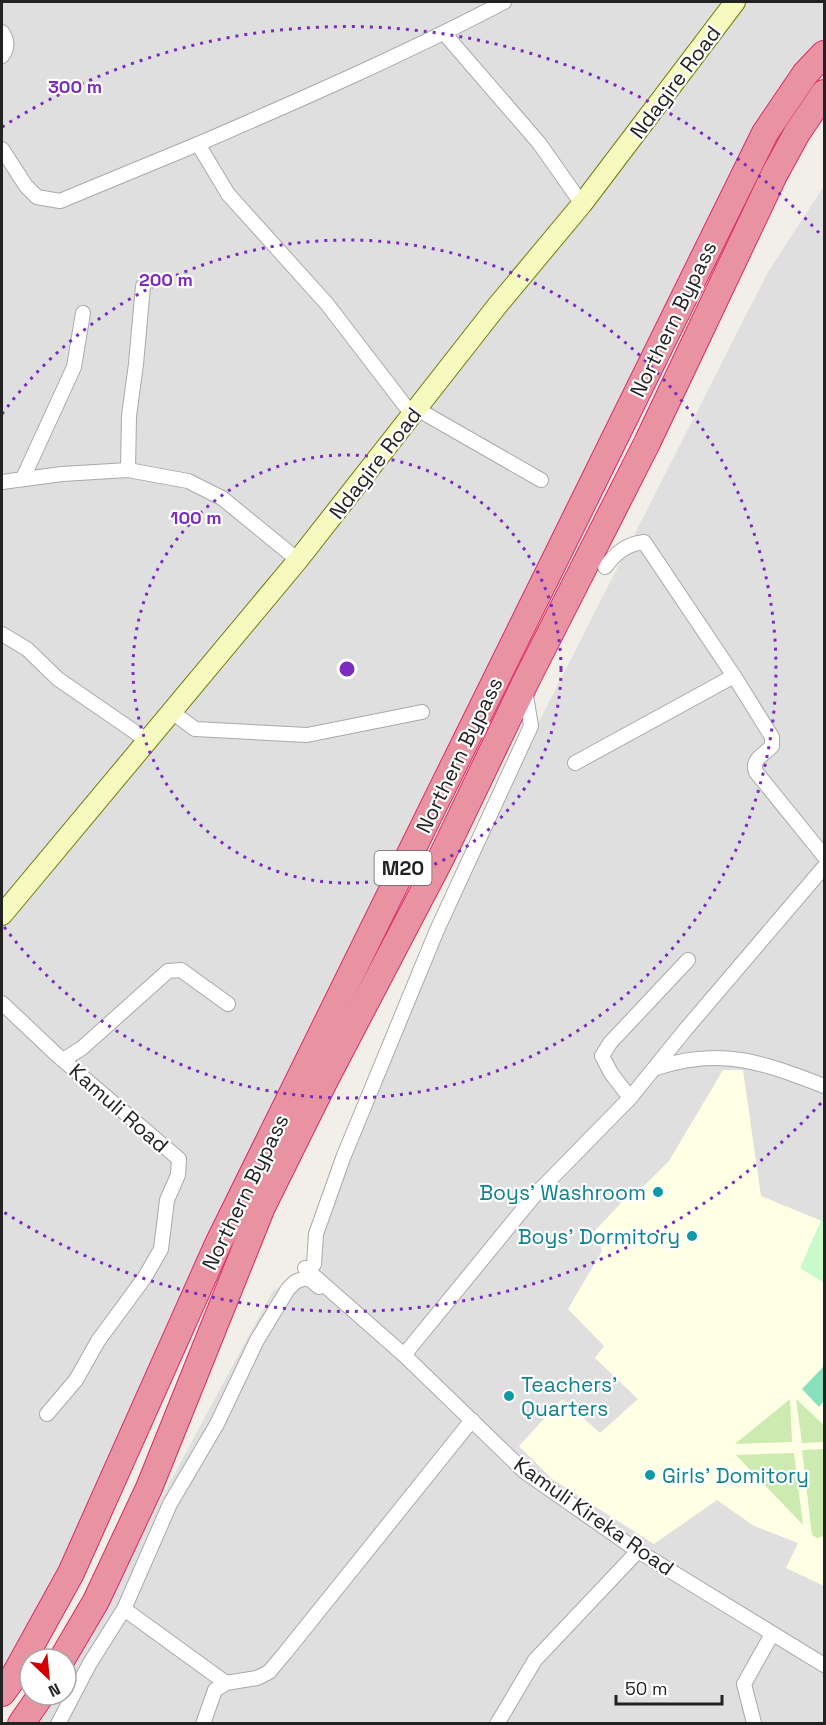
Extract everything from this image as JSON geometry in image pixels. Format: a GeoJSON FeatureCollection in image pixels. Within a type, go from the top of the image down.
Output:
{"type":"FeatureCollection","features":[{"type":"Feature","properties":{"kind":"highway","name":"Northern Bypass"},"geometry":{"type":"LineString","coordinates":[[2,1693],[14,1678],[71,1573],[218,1244],[765,133],[805,74],[825,54]]}},
{"type":"Feature","properties":{"kind":"highway","name":"Northern Bypass"},"geometry":{"type":"LineString","coordinates":[[70,1647],[96,1601],[149,1488],[262,1207],[325,1080],[441,858],[524,684],[647,443],[774,175],[797,133],[825,93]]}},
{"type":"Feature","properties":{"kind":"highway"},"geometry":{"type":"LineString","coordinates":[[21,1724],[33,1707]]}},
{"type":"Feature","properties":{"kind":"street"},"geometry":{"type":"LineString","coordinates":[[2,149],[26,186],[37,197],[60,201],[307,97],[444,33],[504,2]]}},
{"type":"Feature","properties":{"kind":"street","name":"Ndagire Road"},"geometry":{"type":"LineString","coordinates":[[2,915],[298,560],[497,306],[582,204],[735,2]]}},
{"type":"Feature","properties":{"kind":"street"},"geometry":{"type":"LineString","coordinates":[[2,32],[7,43],[2,56]]}},
{"type":"Feature","properties":{"kind":"street"},"geometry":{"type":"LineString","coordinates":[[444,33],[539,143],[582,204]]}},
{"type":"Feature","properties":{"kind":"street"},"geometry":{"type":"LineString","coordinates":[[198,144],[228,194],[327,304],[415,412],[541,480]]}},
{"type":"Feature","properties":{"kind":"street"},"geometry":{"type":"LineString","coordinates":[[128,470],[129,416],[143,286]]}},
{"type":"Feature","properties":{"kind":"street"},"geometry":{"type":"LineString","coordinates":[[23,478],[74,367],[84,313]]}},
{"type":"Feature","properties":{"kind":"street"},"geometry":{"type":"LineString","coordinates":[[2,482],[23,478],[128,470],[188,481],[222,498],[298,560]]}},
{"type":"Feature","properties":{"kind":"street"},"geometry":{"type":"LineString","coordinates":[[605,567],[613,556],[631,543],[644,542],[772,736],[772,746],[755,761],[753,766],[756,772],[825,856]]}},
{"type":"Feature","properties":{"kind":"street"},"geometry":{"type":"LineString","coordinates":[[2,634],[27,649],[58,679],[148,741]]}},
{"type":"Feature","properties":{"kind":"street"},"geometry":{"type":"LineString","coordinates":[[575,763],[734,676]]}},
{"type":"Feature","properties":{"kind":"street","name":"Kamuli Kireka Road"},"geometry":{"type":"LineString","coordinates":[[524,684],[531,726],[437,930],[343,1158],[316,1234],[314,1264],[307,1269],[404,1355],[525,1472],[638,1551],[825,1665]]}},
{"type":"Feature","properties":{"kind":"street"},"geometry":{"type":"LineString","coordinates":[[172,712],[195,729],[307,735],[422,712]]}},
{"type":"Feature","properties":{"kind":"street"},"geometry":{"type":"LineString","coordinates":[[404,1355],[534,1196],[630,1098],[825,867]]}},
{"type":"Feature","properties":{"kind":"street"},"geometry":{"type":"LineString","coordinates":[[630,1098],[611,1073],[603,1056],[610,1043],[688,960]]}},
{"type":"Feature","properties":{"kind":"street"},"geometry":{"type":"LineString","coordinates":[[63,1060],[82,1048],[168,971],[181,970],[228,1004]]}},
{"type":"Feature","properties":{"kind":"street","name":"Kamuli Road"},"geometry":{"type":"LineString","coordinates":[[2,1003],[63,1060],[179,1159],[178,1174],[167,1200],[161,1249],[145,1277],[98,1341],[76,1380],[47,1414]]}},
{"type":"Feature","properties":{"kind":"street"},"geometry":{"type":"LineString","coordinates":[[656,1068],[698,1057],[744,1059],[778,1068],[825,1086]]}},
{"type":"Feature","properties":{"kind":"street"},"geometry":{"type":"LineString","coordinates":[[58,1724],[90,1663],[124,1609],[170,1504],[216,1424],[257,1340],[288,1289],[295,1282],[305,1278],[311,1280],[331,1299],[336,1295]]}},
{"type":"Feature","properties":{"kind":"street"},"geometry":{"type":"LineString","coordinates":[[203,1724],[215,1690],[226,1683],[257,1678],[269,1672],[472,1420]]}},
{"type":"Feature","properties":{"kind":"street"},"geometry":{"type":"LineString","coordinates":[[497,1724],[535,1660],[638,1551]]}},
{"type":"Feature","properties":{"kind":"street"},"geometry":{"type":"LineString","coordinates":[[124,1609],[226,1683]]}},
{"type":"Feature","properties":{"kind":"street"},"geometry":{"type":"LineString","coordinates":[[754,1723],[744,1684],[772,1634]]}},
{"type":"Feature","properties":{"kind":"shaded area"},"geometry":{"type":"Polygon","coordinates":[[[2,2],[824,2],[824,54],[805,74],[25,1647],[18,1647],[18,1661],[2,1693],[2,2]]]}},
{"type":"Feature","properties":{"kind":"shaded area"},"geometry":{"type":"Polygon","coordinates":[[[824,186],[824,1723],[40,1724],[49,1707],[78,1707],[78,1653],[273,1291],[306,1272],[430,936],[768,272],[824,186]]]}},
{"type":"Feature","properties":{"kind":"shaded area"},"geometry":{"type":"Polygon","coordinates":[[[723,1070],[743,1070],[761,1196],[822,1221],[824,1216],[824,1586],[786,1568],[798,1543],[754,1526],[717,1500],[654,1544],[552,1479],[519,1446],[562,1399],[600,1433],[638,1399],[595,1358],[604,1346],[568,1309],[602,1251],[600,1245],[589,1237],[621,1203],[646,1184],[669,1161],[723,1070]]]}},
{"type":"Feature","properties":{"kind":"green space"},"geometry":{"type":"Polygon","coordinates":[[[824,1214],[824,1283],[800,1268],[824,1214]]]}},
{"type":"Feature","properties":{"kind":"green space"},"geometry":{"type":"Polygon","coordinates":[[[824,1366],[824,1401],[819,1407],[802,1389],[824,1366]]]}},
{"type":"Feature","properties":{"kind":"green space"},"geometry":{"type":"Polygon","coordinates":[[[790,1399],[792,1442],[735,1444],[790,1399]]]}},
{"type":"Feature","properties":{"kind":"green space"},"geometry":{"type":"Polygon","coordinates":[[[796,1399],[824,1425],[824,1442],[802,1443],[796,1399]]]}},
{"type":"Feature","properties":{"kind":"green space"},"geometry":{"type":"Polygon","coordinates":[[[824,1449],[824,1536],[817,1538],[812,1535],[802,1450],[824,1449]]]}},
{"type":"Feature","properties":{"kind":"green space"},"geometry":{"type":"Polygon","coordinates":[[[794,1453],[803,1525],[736,1455],[794,1453]]]}},
{"type":"Feature","properties":{"kind":"place","name":"Boys' Washroom"},"geometry":{"type":"Point","coordinates":[658,1192]}},
{"type":"Feature","properties":{"kind":"place","name":"Boys' Dormitory"},"geometry":{"type":"Point","coordinates":[692,1236]}},
{"type":"Feature","properties":{"kind":"place","name":"Teachers' Quarters"},"geometry":{"type":"Point","coordinates":[509,1396]}},
{"type":"Feature","properties":{"kind":"place","name":"Girls' Domitory"},"geometry":{"type":"Point","coordinates":[650,1475]}}]}
